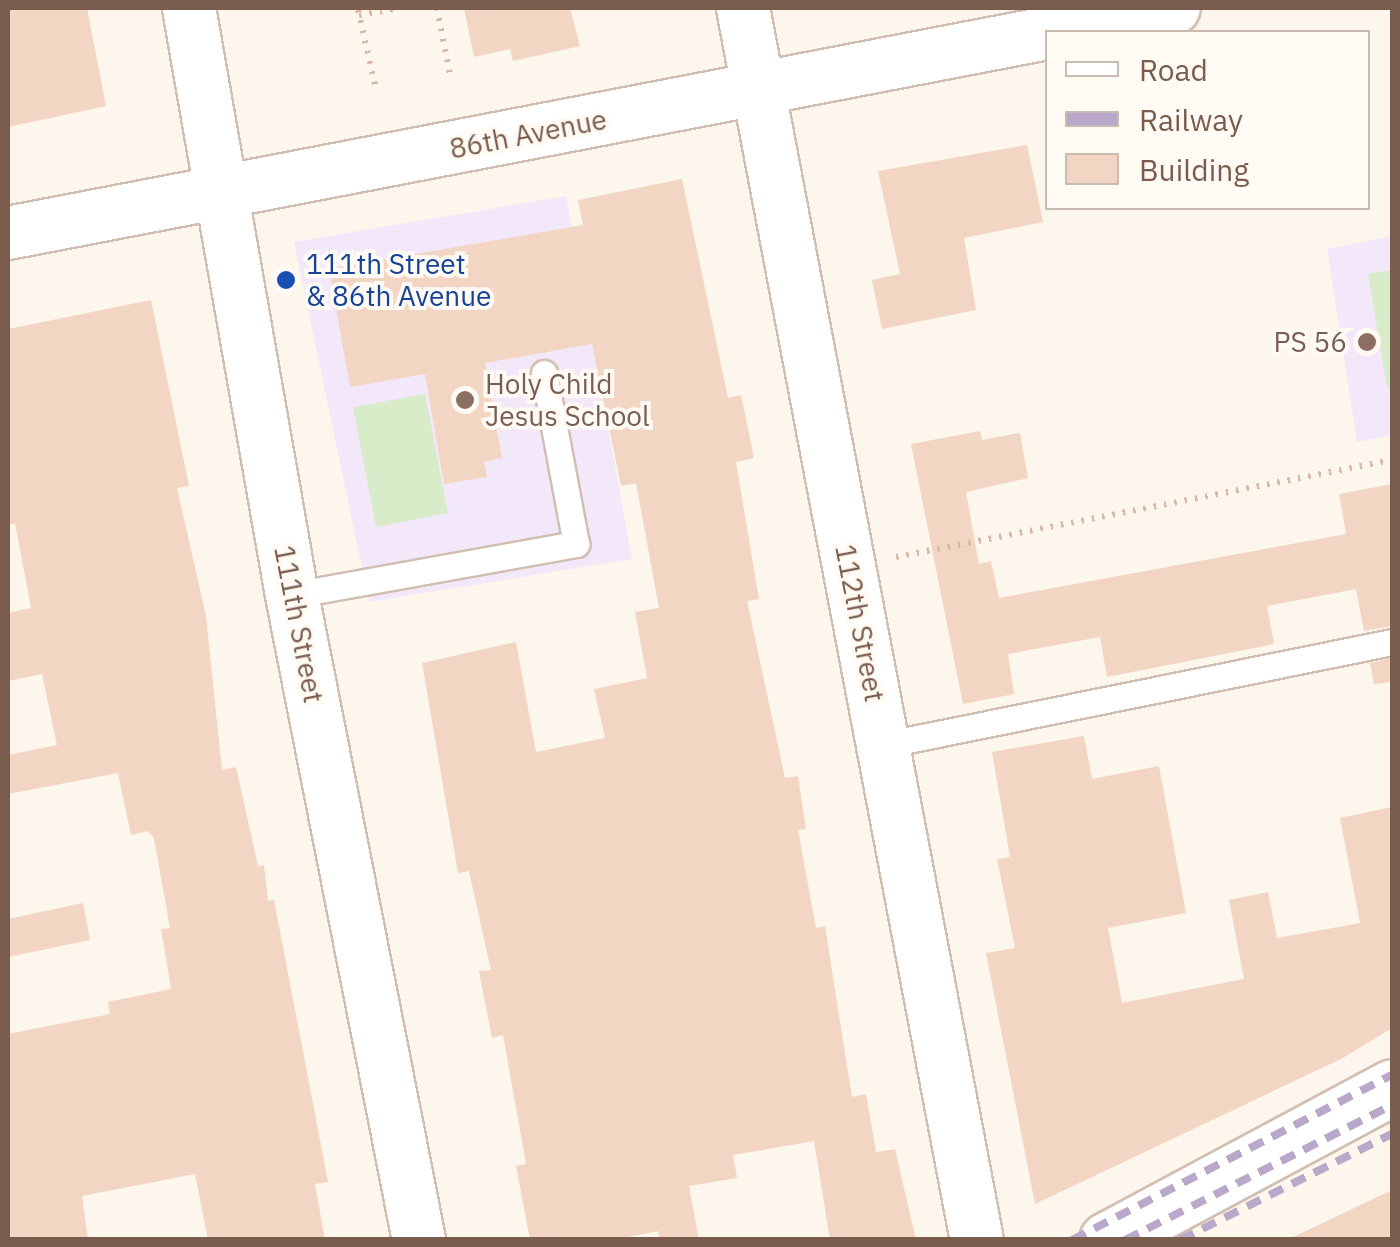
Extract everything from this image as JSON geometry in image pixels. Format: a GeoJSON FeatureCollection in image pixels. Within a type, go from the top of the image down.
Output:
{"type":"FeatureCollection","features":[{"type":"Feature","properties":{"kind":"main road"},"geometry":{"type":"LineString","coordinates":[[1108,1240],[1392,1087]]}},
{"type":"Feature","properties":{"kind":"street","name":"111th Street"},"geometry":{"type":"LineString","coordinates":[[189,8],[226,190],[292,596],[419,1240]]}},
{"type":"Feature","properties":{"kind":"street","name":"112th Street"},"geometry":{"type":"LineString","coordinates":[[743,8],[977,1240]]}},
{"type":"Feature","properties":{"kind":"street","name":"86th Avenue"},"geometry":{"type":"LineString","coordinates":[[1063,30],[1174,8]]}},
{"type":"Feature","properties":{"kind":"street","name":"86th Avenue"},"geometry":{"type":"LineString","coordinates":[[8,233],[1045,34]]}},
{"type":"Feature","properties":{"kind":"lane"},"geometry":{"type":"LineString","coordinates":[[292,596],[576,544],[544,373]]}},
{"type":"Feature","properties":{"kind":"lane"},"geometry":{"type":"LineString","coordinates":[[883,745],[1392,642]]}},
{"type":"Feature","properties":{"kind":"path"},"geometry":{"type":"LineString","coordinates":[[375,86],[358,12],[399,8]]}},
{"type":"Feature","properties":{"kind":"path"},"geometry":{"type":"LineString","coordinates":[[437,8],[450,74]]}},
{"type":"Feature","properties":{"kind":"path"},"geometry":{"type":"LineString","coordinates":[[894,557],[1392,460]]}},
{"type":"Feature","properties":{"kind":"shaded area","name":"Holy Child Jesus School"},"geometry":{"type":"Polygon","coordinates":[[[566,196],[632,559],[369,602],[294,242],[566,196]]]}},
{"type":"Feature","properties":{"kind":"shaded area","name":"PS 56"},"geometry":{"type":"Polygon","coordinates":[[[1392,236],[1392,435],[1357,442],[1327,249],[1392,236]]]}},
{"type":"Feature","properties":{"kind":"green space"},"geometry":{"type":"Polygon","coordinates":[[[1392,270],[1392,387],[1387,387],[1368,274],[1392,270]]]}},
{"type":"Feature","properties":{"kind":"green space"},"geometry":{"type":"Polygon","coordinates":[[[425,394],[448,513],[376,527],[353,407],[425,394]]]}},
{"type":"Feature","properties":{"kind":"building"},"geometry":{"type":"Polygon","coordinates":[[[8,8],[87,8],[106,106],[8,127],[8,8]]]}},
{"type":"Feature","properties":{"kind":"building"},"geometry":{"type":"Polygon","coordinates":[[[464,8],[570,8],[580,46],[513,61],[510,49],[474,57],[464,8]]]}},
{"type":"Feature","properties":{"kind":"building"},"geometry":{"type":"Polygon","coordinates":[[[1027,145],[1043,222],[964,238],[976,310],[882,329],[872,280],[900,274],[878,171],[1027,145]]]}},
{"type":"Feature","properties":{"kind":"building"},"geometry":{"type":"Polygon","coordinates":[[[682,179],[728,398],[741,395],[754,458],[736,462],[759,599],[747,601],[785,778],[798,776],[806,829],[798,830],[816,928],[825,926],[852,1097],[866,1094],[876,1152],[895,1149],[916,1240],[830,1240],[814,1141],[733,1155],[737,1178],[689,1186],[699,1240],[660,1240],[658,1231],[613,1240],[530,1240],[516,1166],[526,1164],[503,1035],[492,1038],[479,971],[491,970],[469,871],[458,873],[422,663],[516,642],[536,752],[605,738],[594,689],[647,678],[635,612],[659,608],[636,483],[621,486],[592,344],[485,363],[502,458],[484,462],[487,477],[444,484],[425,374],[350,387],[329,269],[583,225],[578,200],[682,179]]]}},
{"type":"Feature","properties":{"kind":"building"},"geometry":{"type":"Polygon","coordinates":[[[151,300],[189,486],[177,488],[206,616],[222,770],[236,767],[258,866],[264,865],[268,901],[274,900],[328,1182],[315,1184],[325,1240],[208,1240],[195,1174],[82,1196],[88,1240],[8,1240],[8,1034],[110,1014],[108,1002],[171,989],[161,929],[170,928],[154,838],[148,831],[131,835],[118,773],[8,794],[8,755],[57,745],[42,674],[8,681],[8,613],[31,608],[15,523],[8,525],[8,329],[151,300]]]}},
{"type":"Feature","properties":{"kind":"building"},"geometry":{"type":"Polygon","coordinates":[[[980,431],[982,440],[1020,433],[1028,478],[966,492],[979,564],[991,561],[999,598],[1346,534],[1339,494],[1392,484],[1392,626],[1364,631],[1356,589],[1267,606],[1274,644],[1107,677],[1100,637],[1008,654],[1014,694],[963,704],[911,444],[980,431]]]}},
{"type":"Feature","properties":{"kind":"building"},"geometry":{"type":"Polygon","coordinates":[[[1392,658],[1392,682],[1374,684],[1370,663],[1392,658]]]}},
{"type":"Feature","properties":{"kind":"building"},"geometry":{"type":"Polygon","coordinates":[[[1084,736],[1092,779],[1159,766],[1186,913],[1108,928],[1122,1003],[1244,979],[1229,900],[1268,892],[1277,938],[1360,923],[1340,818],[1392,807],[1392,1028],[1343,1058],[1035,1204],[986,953],[1015,948],[997,859],[1010,857],[992,752],[1084,736]]]}},
{"type":"Feature","properties":{"kind":"building"},"geometry":{"type":"Polygon","coordinates":[[[83,903],[90,940],[8,957],[8,919],[83,903]]]}},
{"type":"Feature","properties":{"kind":"building"},"geometry":{"type":"Polygon","coordinates":[[[1392,1190],[1392,1240],[1287,1240],[1392,1190]]]}},
{"type":"Feature","properties":{"kind":"railway"},"geometry":{"type":"LineString","coordinates":[[1072,1240],[1392,1075]]}},
{"type":"Feature","properties":{"kind":"railway"},"geometry":{"type":"LineString","coordinates":[[1125,1240],[1392,1105]]}},
{"type":"Feature","properties":{"kind":"railway"},"geometry":{"type":"LineString","coordinates":[[1180,1240],[1392,1134]]}},
{"type":"Feature","properties":{"kind":"place","name":"111th Street & 86th Avenue"},"geometry":{"type":"Point","coordinates":[286,280]}},
{"type":"Feature","properties":{"kind":"place","name":"PS 56"},"geometry":{"type":"Point","coordinates":[1367,342]}},
{"type":"Feature","properties":{"kind":"place","name":"Holy Child Jesus School"},"geometry":{"type":"Point","coordinates":[465,400]}}]}
